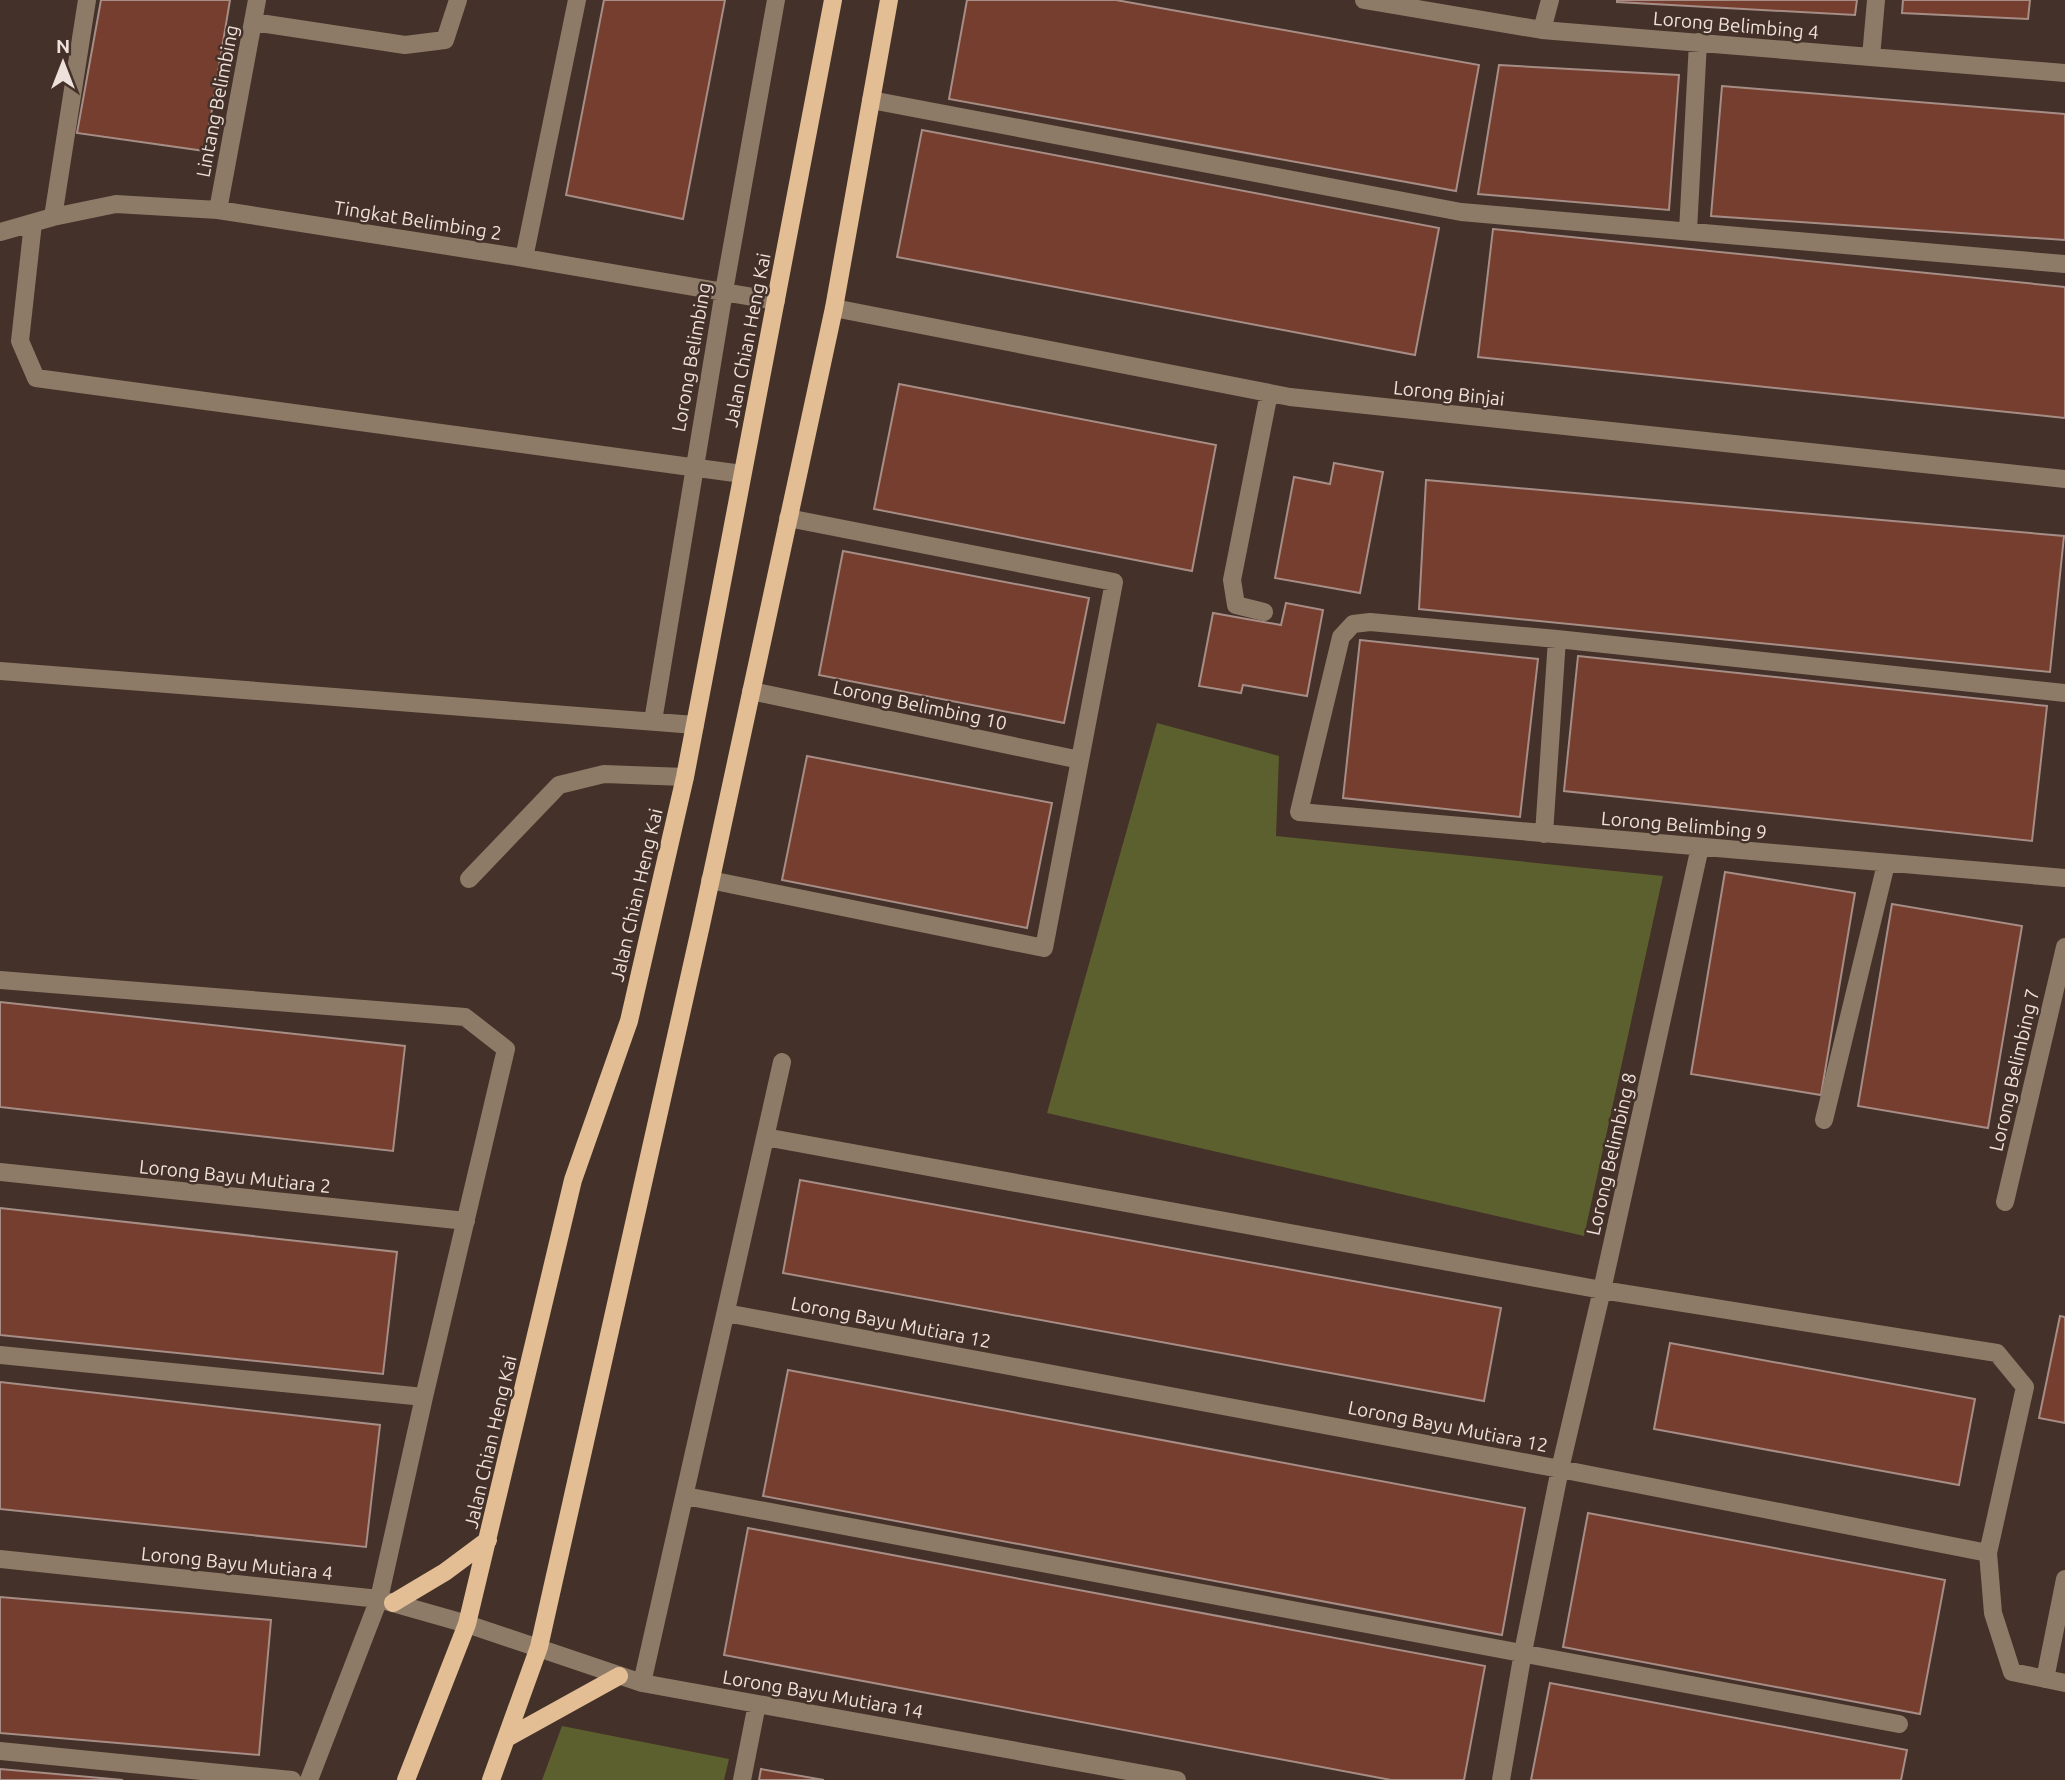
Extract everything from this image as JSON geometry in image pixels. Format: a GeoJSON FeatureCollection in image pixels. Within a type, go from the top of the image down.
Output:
{"type":"FeatureCollection","features":[{"type":"Feature","properties":{"kind":"main road","name":"Jalan Chian Heng Kai"},"geometry":{"type":"LineString","coordinates":[[407,1780],[467,1624],[573,1180],[629,1021],[685,777],[833,0]]}},
{"type":"Feature","properties":{"kind":"main road"},"geometry":{"type":"LineString","coordinates":[[491,1780],[539,1647],[834,308],[889,0]]}},
{"type":"Feature","properties":{"kind":"main road"},"geometry":{"type":"LineString","coordinates":[[386,1601],[446,1572],[488,1540]]}},
{"type":"Feature","properties":{"kind":"main road"},"geometry":{"type":"LineString","coordinates":[[507,1738],[619,1676]]}},
{"type":"Feature","properties":{"kind":"street"},"geometry":{"type":"LineString","coordinates":[[53,217],[88,0]]}},
{"type":"Feature","properties":{"kind":"street","name":"Lintang Belimbing"},"geometry":{"type":"LineString","coordinates":[[218,210],[257,0]]}},
{"type":"Feature","properties":{"kind":"street"},"geometry":{"type":"LineString","coordinates":[[253,22],[405,45],[446,40],[458,0]]}},
{"type":"Feature","properties":{"kind":"street"},"geometry":{"type":"LineString","coordinates":[[524,258],[577,0]]}},
{"type":"Feature","properties":{"kind":"street","name":"Lorong Belimbing"},"geometry":{"type":"LineString","coordinates":[[653,721],[724,291],[776,0]]}},
{"type":"Feature","properties":{"kind":"street","name":"Lorong Belimbing 4"},"geometry":{"type":"LineString","coordinates":[[1364,0],[1542,30],[2065,73]]}},
{"type":"Feature","properties":{"kind":"street"},"geometry":{"type":"LineString","coordinates":[[1542,30],[1550,0]]}},
{"type":"Feature","properties":{"kind":"street"},"geometry":{"type":"LineString","coordinates":[[1871,57],[1876,0]]}},
{"type":"Feature","properties":{"kind":"street"},"geometry":{"type":"LineString","coordinates":[[1688,231],[1698,42]]}},
{"type":"Feature","properties":{"kind":"street"},"geometry":{"type":"LineString","coordinates":[[871,100],[1461,212],[2065,264]]}},
{"type":"Feature","properties":{"kind":"street","name":"Tingkat Belimbing 2"},"geometry":{"type":"LineString","coordinates":[[0,232],[53,217],[116,204],[218,210],[776,301]]}},
{"type":"Feature","properties":{"kind":"street"},"geometry":{"type":"LineString","coordinates":[[33,223],[20,341],[36,378],[742,474]]}},
{"type":"Feature","properties":{"kind":"street","name":"Lorong Binjai"},"geometry":{"type":"LineString","coordinates":[[834,308],[1290,397],[2065,479]]}},
{"type":"Feature","properties":{"kind":"street"},"geometry":{"type":"LineString","coordinates":[[1264,612],[1236,605],[1232,580],[1269,393]]}},
{"type":"Feature","properties":{"kind":"street"},"geometry":{"type":"LineString","coordinates":[[710,880],[1044,948],[1114,582],[788,518]]}},
{"type":"Feature","properties":{"kind":"street","name":"Lorong Belimbing 9"},"geometry":{"type":"LineString","coordinates":[[1557,639],[1370,622],[1353,624],[1340,637],[1299,812],[2065,878]]}},
{"type":"Feature","properties":{"kind":"street"},"geometry":{"type":"LineString","coordinates":[[1544,834],[1557,639],[2065,693]]}},
{"type":"Feature","properties":{"kind":"street"},"geometry":{"type":"LineString","coordinates":[[0,671],[695,725]]}},
{"type":"Feature","properties":{"kind":"street","name":"Lorong Belimbing 10"},"geometry":{"type":"LineString","coordinates":[[751,691],[1080,760]]}},
{"type":"Feature","properties":{"kind":"street"},"geometry":{"type":"LineString","coordinates":[[469,879],[559,785],[604,774],[685,777]]}},
{"type":"Feature","properties":{"kind":"street","name":"Lorong Belimbing 8"},"geometry":{"type":"LineString","coordinates":[[1501,1780],[1523,1652],[1560,1469],[1700,847]]}},
{"type":"Feature","properties":{"kind":"street"},"geometry":{"type":"LineString","coordinates":[[1824,1120],[1886,864]]}},
{"type":"Feature","properties":{"kind":"street","name":"Lorong Belimbing 7"},"geometry":{"type":"LineString","coordinates":[[2005,1202],[2065,947]]}},
{"type":"Feature","properties":{"kind":"street"},"geometry":{"type":"LineString","coordinates":[[0,980],[464,1017],[506,1049],[424,1397],[386,1601],[309,1780]]}},
{"type":"Feature","properties":{"kind":"street"},"geometry":{"type":"LineString","coordinates":[[642,1683],[782,1062]]}},
{"type":"Feature","properties":{"kind":"street"},"geometry":{"type":"LineString","coordinates":[[765,1137],[1602,1290],[1997,1353],[2025,1387],[1988,1553],[1993,1613],[2011,1672],[2065,1683]]}},
{"type":"Feature","properties":{"kind":"street","name":"Lorong Bayu Mutiara 2"},"geometry":{"type":"LineString","coordinates":[[0,1172],[466,1221]]}},
{"type":"Feature","properties":{"kind":"street","name":"Lorong Bayu Mutiara 12"},"geometry":{"type":"LineString","coordinates":[[726,1313],[1560,1469],[1988,1553]]}},
{"type":"Feature","properties":{"kind":"street"},"geometry":{"type":"LineString","coordinates":[[0,1355],[424,1397]]}},
{"type":"Feature","properties":{"kind":"street"},"geometry":{"type":"LineString","coordinates":[[685,1496],[1899,1724]]}},
{"type":"Feature","properties":{"kind":"street","name":"Lorong Bayu Mutiara 4"},"geometry":{"type":"LineString","coordinates":[[0,1559],[386,1601],[467,1624]]}},
{"type":"Feature","properties":{"kind":"street"},"geometry":{"type":"LineString","coordinates":[[2045,1679],[2065,1579]]}},
{"type":"Feature","properties":{"kind":"street","name":"Lorong Bayu Mutiara 14"},"geometry":{"type":"LineString","coordinates":[[467,1624],[642,1683],[1177,1780]]}},
{"type":"Feature","properties":{"kind":"street"},"geometry":{"type":"LineString","coordinates":[[743,1780],[757,1704]]}},
{"type":"Feature","properties":{"kind":"street"},"geometry":{"type":"LineString","coordinates":[[0,1751],[292,1780]]}},
{"type":"Feature","properties":{"kind":"green space"},"geometry":{"type":"Polygon","coordinates":[[[1157,723],[1279,756],[1276,836],[1663,876],[1584,1236],[1047,1113],[1157,723]]]}},
{"type":"Feature","properties":{"kind":"green space"},"geometry":{"type":"Polygon","coordinates":[[[562,1726],[729,1759],[724,1780],[542,1780],[562,1726]]]}},
{"type":"Feature","properties":{"kind":"building"},"geometry":{"type":"Polygon","coordinates":[[[101,0],[230,0],[205,151],[77,133],[101,0]]]}},
{"type":"Feature","properties":{"kind":"building"},"geometry":{"type":"Polygon","coordinates":[[[604,0],[725,0],[683,219],[566,195],[604,0]]]}},
{"type":"Feature","properties":{"kind":"building"},"geometry":{"type":"Polygon","coordinates":[[[967,0],[1116,0],[1479,65],[1456,191],[949,99],[967,0]]]}},
{"type":"Feature","properties":{"kind":"building"},"geometry":{"type":"Polygon","coordinates":[[[1617,0],[1857,0],[1855,15],[1617,0]]]}},
{"type":"Feature","properties":{"kind":"building"},"geometry":{"type":"Polygon","coordinates":[[[1903,0],[2030,0],[2028,19],[1902,13],[1903,0]]]}},
{"type":"Feature","properties":{"kind":"building"},"geometry":{"type":"Polygon","coordinates":[[[1499,65],[1679,75],[1669,210],[1478,194],[1499,65]]]}},
{"type":"Feature","properties":{"kind":"building"},"geometry":{"type":"Polygon","coordinates":[[[1722,86],[2065,114],[2065,240],[1711,216],[1722,86]]]}},
{"type":"Feature","properties":{"kind":"building"},"geometry":{"type":"Polygon","coordinates":[[[922,130],[1439,228],[1415,355],[897,257],[922,130]]]}},
{"type":"Feature","properties":{"kind":"building"},"geometry":{"type":"Polygon","coordinates":[[[1493,229],[2065,287],[2065,418],[1478,357],[1493,229]]]}},
{"type":"Feature","properties":{"kind":"building"},"geometry":{"type":"Polygon","coordinates":[[[899,384],[1216,445],[1192,571],[874,509],[899,384]]]}},
{"type":"Feature","properties":{"kind":"building"},"geometry":{"type":"Polygon","coordinates":[[[1334,463],[1383,472],[1360,593],[1275,578],[1294,477],[1330,484],[1334,463]]]}},
{"type":"Feature","properties":{"kind":"building"},"geometry":{"type":"Polygon","coordinates":[[[1426,480],[2064,536],[2050,672],[1419,609],[1426,480]]]}},
{"type":"Feature","properties":{"kind":"building"},"geometry":{"type":"Polygon","coordinates":[[[843,551],[1089,598],[1064,723],[819,675],[843,551]]]}},
{"type":"Feature","properties":{"kind":"building"},"geometry":{"type":"Polygon","coordinates":[[[1286,603],[1323,610],[1307,696],[1243,685],[1241,693],[1199,686],[1213,613],[1281,625],[1286,603]]]}},
{"type":"Feature","properties":{"kind":"building"},"geometry":{"type":"Polygon","coordinates":[[[1360,640],[1538,659],[1520,817],[1343,798],[1360,640]]]}},
{"type":"Feature","properties":{"kind":"building"},"geometry":{"type":"Polygon","coordinates":[[[1578,656],[2047,706],[2032,841],[1564,791],[1578,656]]]}},
{"type":"Feature","properties":{"kind":"building"},"geometry":{"type":"Polygon","coordinates":[[[807,756],[1052,803],[1027,928],[782,880],[807,756]]]}},
{"type":"Feature","properties":{"kind":"building"},"geometry":{"type":"Polygon","coordinates":[[[1725,872],[1855,893],[1821,1095],[1691,1074],[1725,872]]]}},
{"type":"Feature","properties":{"kind":"building"},"geometry":{"type":"Polygon","coordinates":[[[1892,904],[2022,926],[1988,1128],[1858,1106],[1892,904]]]}},
{"type":"Feature","properties":{"kind":"building"},"geometry":{"type":"Polygon","coordinates":[[[0,1002],[405,1046],[393,1151],[0,1107],[0,1002]]]}},
{"type":"Feature","properties":{"kind":"building"},"geometry":{"type":"Polygon","coordinates":[[[800,1180],[1501,1308],[1484,1401],[783,1273],[800,1180]]]}},
{"type":"Feature","properties":{"kind":"building"},"geometry":{"type":"Polygon","coordinates":[[[0,1208],[397,1252],[383,1374],[0,1335],[0,1208]]]}},
{"type":"Feature","properties":{"kind":"building"},"geometry":{"type":"Polygon","coordinates":[[[2060,1316],[2065,1317],[2065,1423],[2039,1418],[2060,1316]]]}},
{"type":"Feature","properties":{"kind":"building"},"geometry":{"type":"Polygon","coordinates":[[[1670,1343],[1975,1399],[1959,1485],[1654,1429],[1670,1343]]]}},
{"type":"Feature","properties":{"kind":"building"},"geometry":{"type":"Polygon","coordinates":[[[788,1370],[1525,1508],[1502,1635],[763,1496],[788,1370]]]}},
{"type":"Feature","properties":{"kind":"building"},"geometry":{"type":"Polygon","coordinates":[[[0,1382],[380,1425],[366,1547],[0,1509],[0,1382]]]}},
{"type":"Feature","properties":{"kind":"building"},"geometry":{"type":"Polygon","coordinates":[[[1588,1513],[1945,1580],[1920,1714],[1563,1647],[1588,1513]]]}},
{"type":"Feature","properties":{"kind":"building"},"geometry":{"type":"Polygon","coordinates":[[[748,1528],[1485,1666],[1464,1780],[1391,1780],[724,1655],[748,1528]]]}},
{"type":"Feature","properties":{"kind":"building"},"geometry":{"type":"Polygon","coordinates":[[[0,1597],[271,1620],[259,1755],[0,1733],[0,1597]]]}},
{"type":"Feature","properties":{"kind":"building"},"geometry":{"type":"Polygon","coordinates":[[[1550,1683],[1907,1750],[1901,1780],[1531,1780],[1550,1683]]]}},
{"type":"Feature","properties":{"kind":"building"},"geometry":{"type":"Polygon","coordinates":[[[0,1769],[123,1780],[0,1780],[0,1769]]]}},
{"type":"Feature","properties":{"kind":"building"},"geometry":{"type":"Polygon","coordinates":[[[761,1769],[824,1780],[759,1780],[761,1769]]]}}]}
